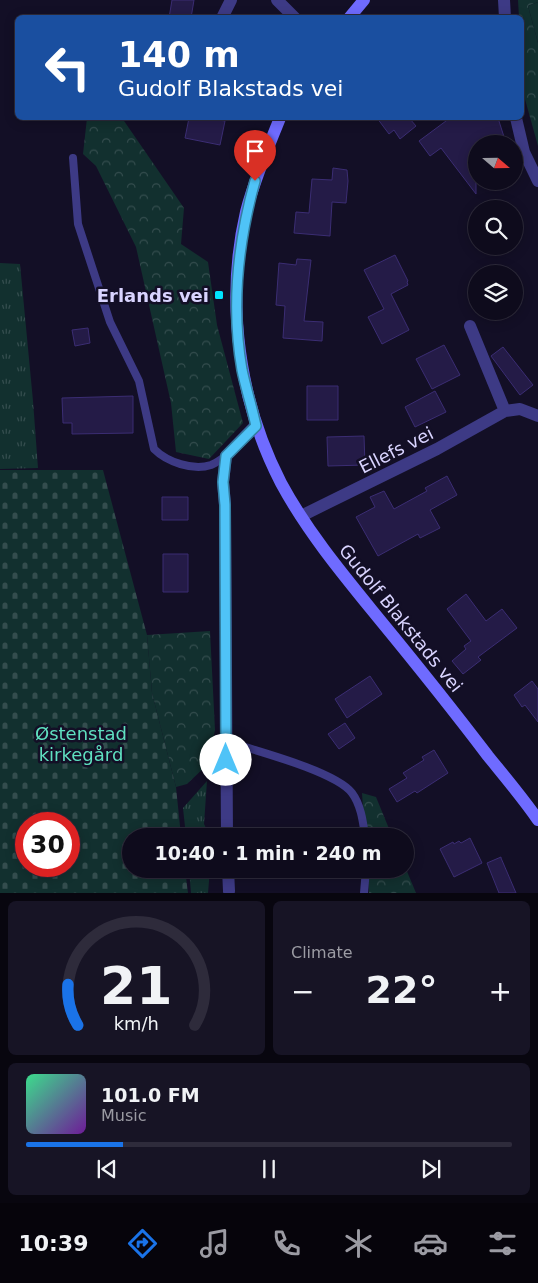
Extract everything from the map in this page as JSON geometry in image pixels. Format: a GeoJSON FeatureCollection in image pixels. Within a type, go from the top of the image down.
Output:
{"type":"FeatureCollection","features":[{"type":"Feature","properties":{"kind":"street"},"geometry":{"type":"LineString","coordinates":[[224,15],[231,0]]}},
{"type":"Feature","properties":{"kind":"street"},"geometry":{"type":"LineString","coordinates":[[276,0],[292,15]]}},
{"type":"Feature","properties":{"kind":"street"},"geometry":{"type":"LineString","coordinates":[[352,15],[364,0]]}},
{"type":"Feature","properties":{"kind":"street"},"geometry":{"type":"LineString","coordinates":[[504,0],[505,15]]}},
{"type":"Feature","properties":{"kind":"street","name":"Gudolf Blakstads vei"},"geometry":{"type":"LineString","coordinates":[[279,120],[255,181],[246,213],[240,246],[237,309],[242,368],[256,426],[282,483],[301,516],[338,568],[430,681],[538,820]]}},
{"type":"Feature","properties":{"kind":"street"},"geometry":{"type":"LineString","coordinates":[[516,120],[524,152],[538,181]]}},
{"type":"Feature","properties":{"kind":"street"},"geometry":{"type":"LineString","coordinates":[[470,326],[505,411],[520,409],[538,416]]}},
{"type":"Feature","properties":{"kind":"street","name":"Ellefs vei"},"geometry":{"type":"LineString","coordinates":[[301,516],[429,453],[505,411]]}},
{"type":"Feature","properties":{"kind":"street"},"geometry":{"type":"LineString","coordinates":[[226,828],[225,505],[223,482],[226,456],[256,426]]}},
{"type":"Feature","properties":{"kind":"street"},"geometry":{"type":"LineString","coordinates":[[228,878],[229,891]]}},
{"type":"Feature","properties":{"kind":"lane"},"geometry":{"type":"LineString","coordinates":[[73,158],[78,224],[110,322],[139,381],[154,449],[162,456],[176,463],[193,466],[210,465],[226,456]]}},
{"type":"Feature","properties":{"kind":"lane"},"geometry":{"type":"LineString","coordinates":[[225,741],[281,758],[331,777],[352,792],[361,812],[364,828]]}},
{"type":"Feature","properties":{"kind":"lane"},"geometry":{"type":"LineString","coordinates":[[364,893],[365,878]]}},
{"type":"Feature","properties":{"kind":"green space"},"geometry":{"type":"Polygon","coordinates":[[[518,0],[538,0],[538,2],[528,6],[538,43],[538,146],[524,96],[524,15],[519,15],[518,0]]]}},
{"type":"Feature","properties":{"kind":"green space"},"geometry":{"type":"Polygon","coordinates":[[[538,2],[538,43],[528,6],[538,2]]]}},
{"type":"Feature","properties":{"kind":"green space"},"geometry":{"type":"Polygon","coordinates":[[[87,120],[123,120],[184,208],[181,244],[208,262],[217,325],[243,423],[209,459],[176,452],[171,403],[136,247],[96,166],[83,154],[87,120]]]}},
{"type":"Feature","properties":{"kind":"green space"},"geometry":{"type":"Polygon","coordinates":[[[0,263],[20,264],[38,468],[0,469],[0,263]]]}},
{"type":"Feature","properties":{"kind":"green space","name":"Østenstad kirkegård"},"geometry":{"type":"Polygon","coordinates":[[[0,470],[103,470],[147,635],[152,693],[176,787],[180,828],[122,828],[122,878],[186,878],[188,893],[0,893],[0,470]]]}},
{"type":"Feature","properties":{"kind":"green space"},"geometry":{"type":"Polygon","coordinates":[[[210,631],[215,730],[208,764],[187,784],[176,787],[152,693],[147,635],[210,631]]]}},
{"type":"Feature","properties":{"kind":"green space"},"geometry":{"type":"Polygon","coordinates":[[[207,781],[204,824],[206,828],[185,828],[183,808],[207,781]]]}},
{"type":"Feature","properties":{"kind":"green space"},"geometry":{"type":"Polygon","coordinates":[[[362,793],[376,797],[389,828],[364,828],[362,793]]]}},
{"type":"Feature","properties":{"kind":"green space"},"geometry":{"type":"Polygon","coordinates":[[[190,878],[209,878],[208,893],[191,893],[190,878]]]}},
{"type":"Feature","properties":{"kind":"green space"},"geometry":{"type":"Polygon","coordinates":[[[368,878],[410,878],[416,893],[369,893],[368,878]]]}},
{"type":"Feature","properties":{"kind":"building"},"geometry":{"type":"Polygon","coordinates":[[[172,0],[194,0],[192,15],[170,15],[172,0]]]}},
{"type":"Feature","properties":{"kind":"building"},"geometry":{"type":"Polygon","coordinates":[[[189,120],[225,121],[220,145],[185,138],[189,120]]]}},
{"type":"Feature","properties":{"kind":"building"},"geometry":{"type":"Polygon","coordinates":[[[378,120],[411,120],[416,126],[400,139],[394,130],[389,134],[378,120]]]}},
{"type":"Feature","properties":{"kind":"building"},"geometry":{"type":"Polygon","coordinates":[[[447,120],[499,120],[503,135],[468,135],[468,183],[441,148],[430,156],[419,141],[447,120]]]}},
{"type":"Feature","properties":{"kind":"building"},"geometry":{"type":"Polygon","coordinates":[[[333,168],[347,170],[348,181],[346,203],[332,202],[330,236],[294,233],[296,212],[309,213],[312,179],[332,180],[333,168]]]}},
{"type":"Feature","properties":{"kind":"building"},"geometry":{"type":"Polygon","coordinates":[[[395,255],[408,281],[408,285],[391,294],[409,330],[382,344],[368,317],[384,309],[364,270],[395,255]]]}},
{"type":"Feature","properties":{"kind":"building"},"geometry":{"type":"Polygon","coordinates":[[[297,259],[311,260],[304,321],[323,322],[322,341],[283,338],[285,306],[276,305],[279,263],[296,265],[297,259]]]}},
{"type":"Feature","properties":{"kind":"building"},"geometry":{"type":"Polygon","coordinates":[[[88,328],[90,343],[75,346],[72,330],[88,328]]]}},
{"type":"Feature","properties":{"kind":"building"},"geometry":{"type":"Polygon","coordinates":[[[444,345],[460,375],[432,389],[416,359],[444,345]]]}},
{"type":"Feature","properties":{"kind":"building"},"geometry":{"type":"Polygon","coordinates":[[[503,347],[533,385],[520,395],[491,356],[503,347]]]}},
{"type":"Feature","properties":{"kind":"building"},"geometry":{"type":"Polygon","coordinates":[[[307,386],[338,386],[338,420],[307,420],[307,386]]]}},
{"type":"Feature","properties":{"kind":"building"},"geometry":{"type":"Polygon","coordinates":[[[435,391],[446,412],[415,427],[405,407],[435,391]]]}},
{"type":"Feature","properties":{"kind":"building"},"geometry":{"type":"Polygon","coordinates":[[[133,396],[133,433],[72,434],[72,423],[63,423],[62,398],[133,396]]]}},
{"type":"Feature","properties":{"kind":"building"},"geometry":{"type":"Polygon","coordinates":[[[364,436],[365,465],[328,466],[327,437],[364,436]]]}},
{"type":"Feature","properties":{"kind":"building"},"geometry":{"type":"Polygon","coordinates":[[[447,476],[457,495],[430,510],[440,528],[420,538],[418,534],[378,556],[356,517],[375,507],[370,497],[384,491],[394,509],[427,491],[425,488],[447,476]]]}},
{"type":"Feature","properties":{"kind":"building"},"geometry":{"type":"Polygon","coordinates":[[[162,497],[188,497],[188,520],[162,520],[162,497]]]}},
{"type":"Feature","properties":{"kind":"building"},"geometry":{"type":"Polygon","coordinates":[[[163,554],[188,554],[188,592],[163,592],[163,554]]]}},
{"type":"Feature","properties":{"kind":"building"},"geometry":{"type":"Polygon","coordinates":[[[466,594],[486,621],[502,609],[517,628],[478,657],[481,660],[463,674],[452,661],[466,649],[464,646],[471,641],[447,609],[466,594]]]}},
{"type":"Feature","properties":{"kind":"building"},"geometry":{"type":"Polygon","coordinates":[[[370,676],[382,694],[347,718],[335,699],[370,676]]]}},
{"type":"Feature","properties":{"kind":"building"},"geometry":{"type":"Polygon","coordinates":[[[532,681],[538,689],[538,722],[525,705],[522,707],[514,695],[532,681]]]}},
{"type":"Feature","properties":{"kind":"building"},"geometry":{"type":"Polygon","coordinates":[[[345,723],[355,738],[339,749],[328,734],[345,723]]]}},
{"type":"Feature","properties":{"kind":"building"},"geometry":{"type":"Polygon","coordinates":[[[434,750],[448,773],[417,793],[415,791],[397,802],[389,789],[407,778],[403,773],[424,760],[422,757],[434,750]]]}},
{"type":"Feature","properties":{"kind":"building"},"geometry":{"type":"Polygon","coordinates":[[[470,838],[482,863],[454,877],[440,849],[453,842],[454,844],[459,841],[461,843],[470,838]]]}},
{"type":"Feature","properties":{"kind":"building"},"geometry":{"type":"Polygon","coordinates":[[[501,857],[516,893],[499,893],[487,863],[501,857]]]}},
{"type":"Feature","properties":{"kind":"place","name":"Erlands vei"},"geometry":{"type":"Point","coordinates":[219,295]}},
{"type":"Feature","properties":{"kind":"route"},"geometry":{"type":"LineString","coordinates":[[226,760],[225,505],[223,482],[226,456],[256,426],[242,368],[237,309],[240,246],[246,213],[255,181]]}}]}
